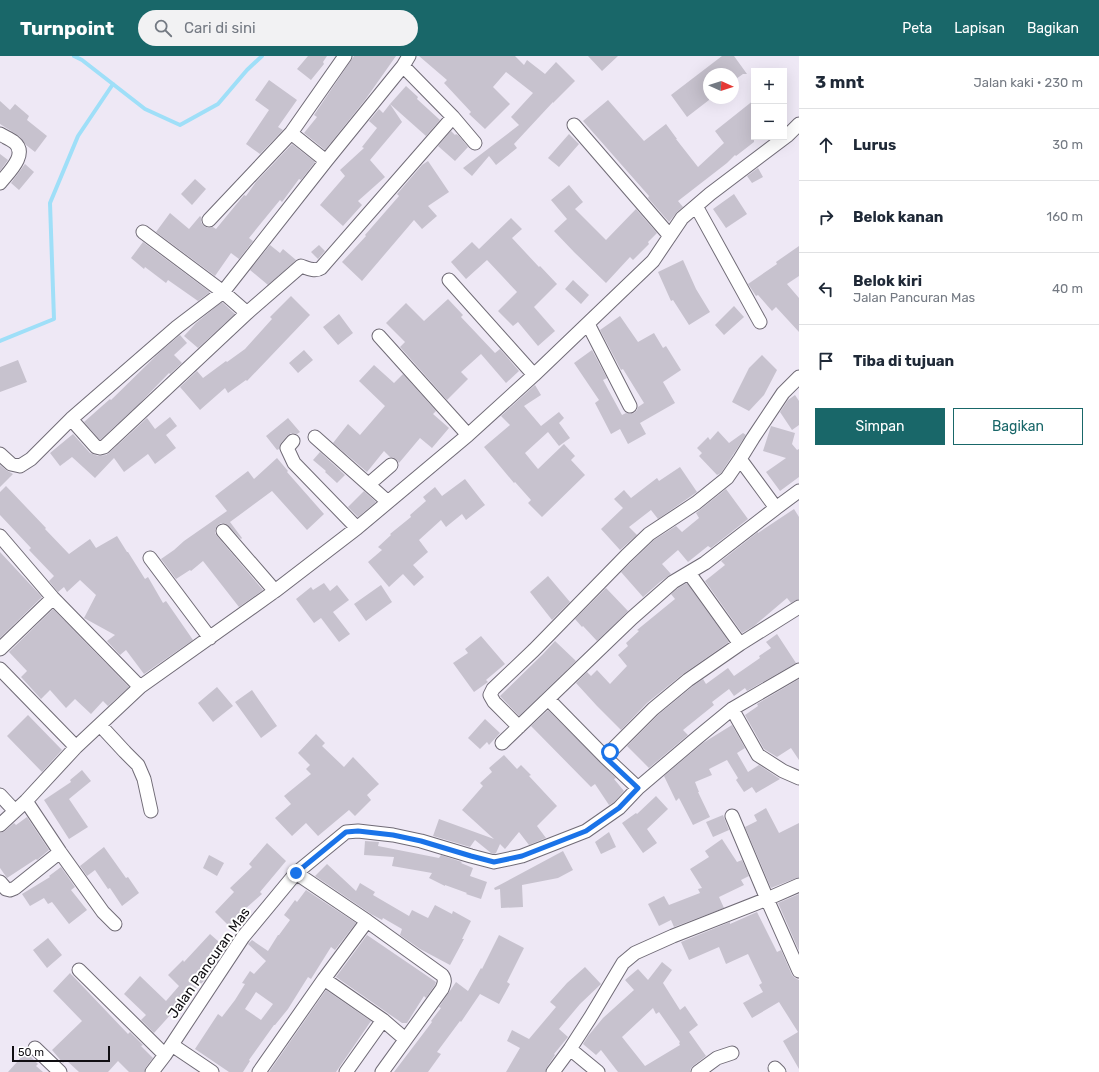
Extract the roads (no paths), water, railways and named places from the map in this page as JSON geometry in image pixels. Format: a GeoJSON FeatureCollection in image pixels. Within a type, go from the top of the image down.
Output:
{"type":"FeatureCollection","features":[{"type":"Feature","properties":{"kind":"street"},"geometry":{"type":"LineString","coordinates":[[209,220],[291,134],[345,56]]}},
{"type":"Feature","properties":{"kind":"street"},"geometry":{"type":"LineString","coordinates":[[0,454],[12,464],[20,466],[31,459],[71,420],[177,327],[223,292],[406,61],[475,143]]}},
{"type":"Feature","properties":{"kind":"street"},"geometry":{"type":"LineString","coordinates":[[71,420],[96,446],[100,448],[104,447],[247,313],[301,266],[316,270],[321,268],[453,117]]}},
{"type":"Feature","properties":{"kind":"street"},"geometry":{"type":"LineString","coordinates":[[0,825],[14,810],[26,801],[76,747],[140,687],[275,591],[357,528],[468,435],[534,375],[653,261],[682,218],[710,194],[788,135],[799,124]]}},
{"type":"Feature","properties":{"kind":"street"},"geometry":{"type":"LineString","coordinates":[[574,125],[670,236]]}},
{"type":"Feature","properties":{"kind":"street"},"geometry":{"type":"LineString","coordinates":[[0,134],[16,143],[19,151],[19,159],[0,183]]}},
{"type":"Feature","properties":{"kind":"street"},"geometry":{"type":"LineString","coordinates":[[291,134],[326,161]]}},
{"type":"Feature","properties":{"kind":"street"},"geometry":{"type":"LineString","coordinates":[[696,206],[760,322]]}},
{"type":"Feature","properties":{"kind":"street"},"geometry":{"type":"LineString","coordinates":[[143,232],[223,292],[247,313]]}},
{"type":"Feature","properties":{"kind":"street"},"geometry":{"type":"LineString","coordinates":[[449,280],[534,375]]}},
{"type":"Feature","properties":{"kind":"street"},"geometry":{"type":"LineString","coordinates":[[588,324],[630,406]]}},
{"type":"Feature","properties":{"kind":"street"},"geometry":{"type":"LineString","coordinates":[[379,336],[468,435]]}},
{"type":"Feature","properties":{"kind":"street"},"geometry":{"type":"LineString","coordinates":[[518,727],[494,702],[490,695],[492,689],[556,628],[649,534],[696,503],[727,478],[783,393],[799,377]]}},
{"type":"Feature","properties":{"kind":"street"},"geometry":{"type":"LineString","coordinates":[[315,437],[388,502]]}},
{"type":"Feature","properties":{"kind":"street"},"geometry":{"type":"LineString","coordinates":[[293,441],[287,448],[294,463],[357,528]]}},
{"type":"Feature","properties":{"kind":"street"},"geometry":{"type":"LineString","coordinates":[[740,459],[776,508]]}},
{"type":"Feature","properties":{"kind":"street"},"geometry":{"type":"LineString","coordinates":[[369,484],[391,465]]}},
{"type":"Feature","properties":{"kind":"street"},"geometry":{"type":"LineString","coordinates":[[502,743],[632,618],[674,582],[705,563],[799,491]]}},
{"type":"Feature","properties":{"kind":"street"},"geometry":{"type":"LineString","coordinates":[[223,531],[275,591]]}},
{"type":"Feature","properties":{"kind":"street"},"geometry":{"type":"LineString","coordinates":[[0,536],[53,598],[140,687]]}},
{"type":"Feature","properties":{"kind":"street"},"geometry":{"type":"LineString","coordinates":[[150,558],[210,638]]}},
{"type":"Feature","properties":{"kind":"street"},"geometry":{"type":"LineString","coordinates":[[689,573],[740,644]]}},
{"type":"Feature","properties":{"kind":"street"},"geometry":{"type":"LineString","coordinates":[[0,649],[53,598]]}},
{"type":"Feature","properties":{"kind":"street"},"geometry":{"type":"LineString","coordinates":[[605,757],[653,709],[688,680],[740,644],[799,607]]}},
{"type":"Feature","properties":{"kind":"street"},"geometry":{"type":"LineString","coordinates":[[0,669],[76,747]]}},
{"type":"Feature","properties":{"kind":"street"},"geometry":{"type":"LineString","coordinates":[[548,699],[638,788],[732,709],[799,670]]}},
{"type":"Feature","properties":{"kind":"street"},"geometry":{"type":"LineString","coordinates":[[732,709],[758,755],[783,771],[799,778]]}},
{"type":"Feature","properties":{"kind":"street"},"geometry":{"type":"LineString","coordinates":[[100,725],[138,765],[144,779],[151,812]]}},
{"type":"Feature","properties":{"kind":"street","name":"Jalan Pancuran Mas"},"geometry":{"type":"LineString","coordinates":[[152,1072],[243,937],[296,873],[346,832],[358,831],[421,841],[494,862],[522,856],[586,831],[619,808],[638,788]]}},
{"type":"Feature","properties":{"kind":"street"},"geometry":{"type":"LineString","coordinates":[[0,795],[14,810]]}},
{"type":"Feature","properties":{"kind":"street"},"geometry":{"type":"LineString","coordinates":[[26,801],[103,912],[115,924]]}},
{"type":"Feature","properties":{"kind":"street"},"geometry":{"type":"LineString","coordinates":[[732,816],[799,971]]}},
{"type":"Feature","properties":{"kind":"street"},"geometry":{"type":"LineString","coordinates":[[0,882],[6,889],[10,890],[15,888],[60,852]]}},
{"type":"Feature","properties":{"kind":"street"},"geometry":{"type":"LineString","coordinates":[[296,873],[367,921],[442,975],[444,978],[444,985],[442,989],[382,1072]]}},
{"type":"Feature","properties":{"kind":"street"},"geometry":{"type":"LineString","coordinates":[[553,1072],[570,1049],[623,963],[635,953],[672,936],[799,885]]}},
{"type":"Feature","properties":{"kind":"street"},"geometry":{"type":"LineString","coordinates":[[259,1072],[324,979],[367,921]]}},
{"type":"Feature","properties":{"kind":"street"},"geometry":{"type":"LineString","coordinates":[[79,970],[168,1050],[212,1072]]}},
{"type":"Feature","properties":{"kind":"street"},"geometry":{"type":"LineString","coordinates":[[324,979],[383,1020],[405,1039]]}},
{"type":"Feature","properties":{"kind":"street"},"geometry":{"type":"LineString","coordinates":[[346,1072],[383,1020]]}},
{"type":"Feature","properties":{"kind":"street"},"geometry":{"type":"LineString","coordinates":[[35,1048],[60,1072]]}},
{"type":"Feature","properties":{"kind":"street"},"geometry":{"type":"LineString","coordinates":[[570,1049],[598,1072]]}},
{"type":"Feature","properties":{"kind":"street"},"geometry":{"type":"LineString","coordinates":[[698,1072],[717,1058],[732,1053]]}},
{"type":"Feature","properties":{"kind":"waterway"},"geometry":{"type":"LineString","coordinates":[[74,56],[82,60],[145,109],[180,125],[218,104],[247,70],[262,56]]}},
{"type":"Feature","properties":{"kind":"waterway"},"geometry":{"type":"LineString","coordinates":[[0,341],[54,319],[50,203],[78,136],[113,84]]}}]}
